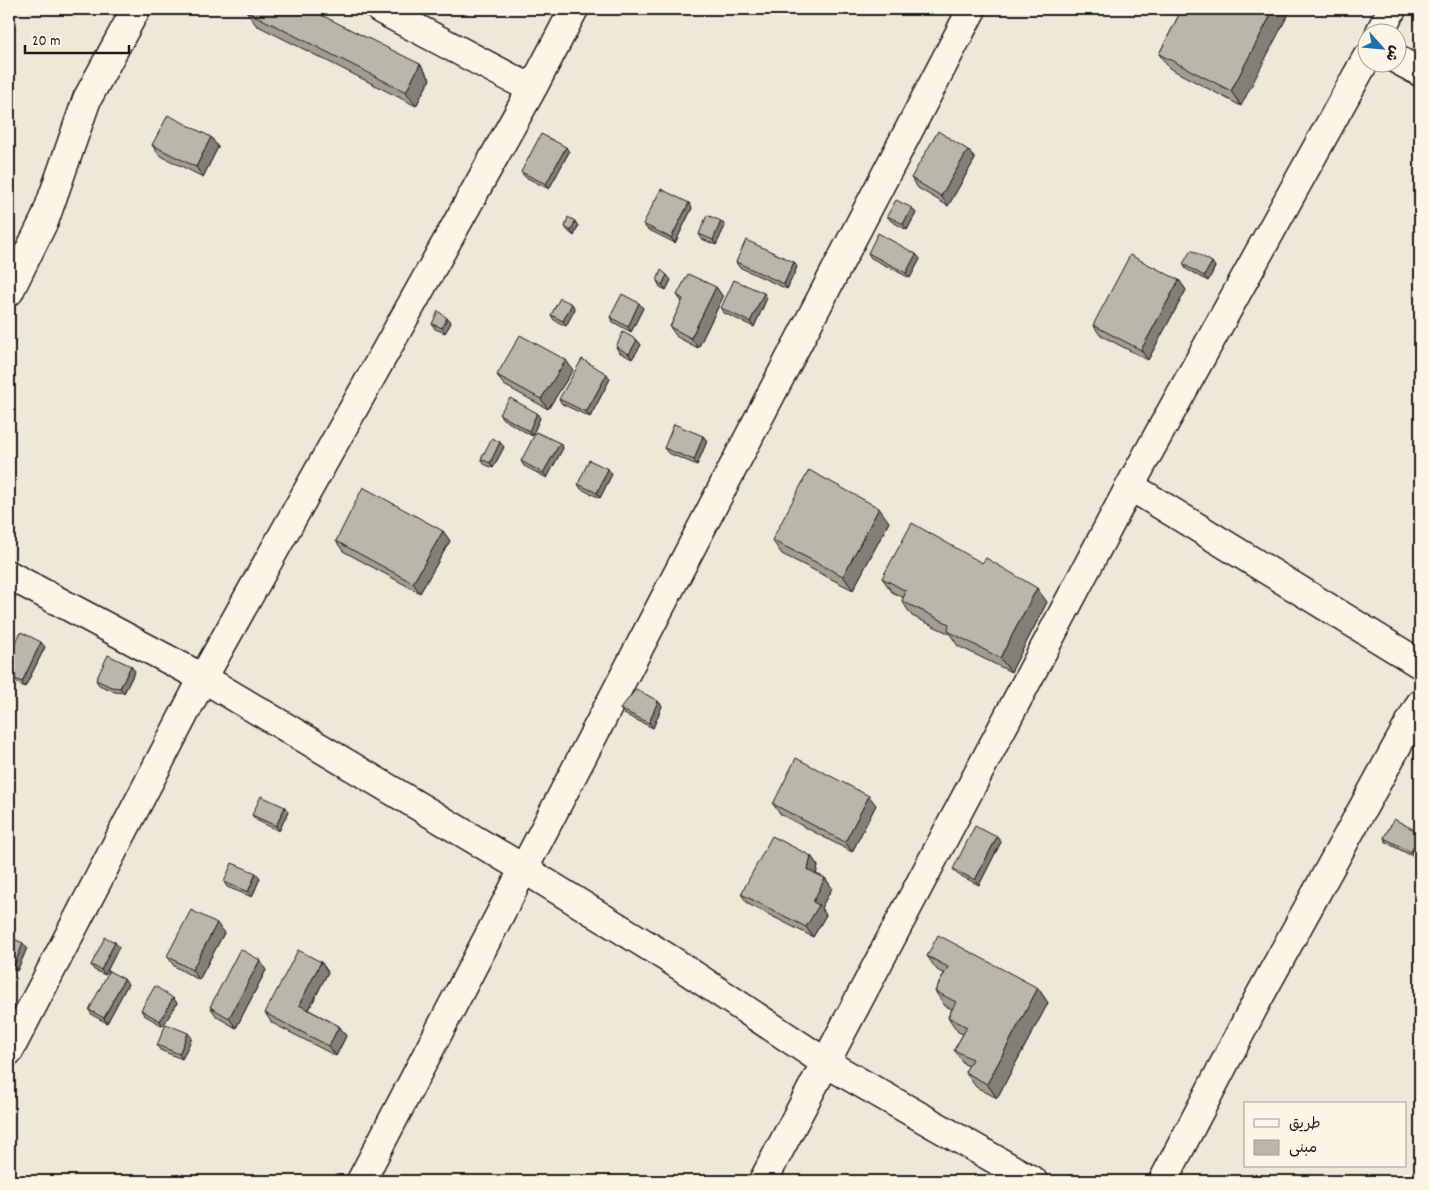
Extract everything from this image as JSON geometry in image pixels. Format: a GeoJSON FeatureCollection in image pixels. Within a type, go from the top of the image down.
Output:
{"type":"FeatureCollection","features":[{"type":"Feature","properties":{"kind":"street"},"geometry":{"type":"LineString","coordinates":[[9,292],[45,219],[87,99],[136,9]]}},
{"type":"Feature","properties":{"kind":"street"},"geometry":{"type":"LineString","coordinates":[[380,9],[532,89]]}},
{"type":"Feature","properties":{"kind":"street"},"geometry":{"type":"LineString","coordinates":[[9,1051],[202,678],[532,89],[574,9]]}},
{"type":"Feature","properties":{"kind":"street"},"geometry":{"type":"LineString","coordinates":[[361,1181],[972,9]]}},
{"type":"Feature","properties":{"kind":"street"},"geometry":{"type":"LineString","coordinates":[[1385,22],[1392,9]]}},
{"type":"Feature","properties":{"kind":"street"},"geometry":{"type":"LineString","coordinates":[[1406,64],[1420,72]]}},
{"type":"Feature","properties":{"kind":"street"},"geometry":{"type":"LineString","coordinates":[[763,1181],[1130,486],[1359,72]]}},
{"type":"Feature","properties":{"kind":"street"},"geometry":{"type":"LineString","coordinates":[[1130,486],[1420,664]]}},
{"type":"Feature","properties":{"kind":"street"},"geometry":{"type":"LineString","coordinates":[[9,575],[202,678],[524,869],[671,960],[826,1063],[1033,1181]]}},
{"type":"Feature","properties":{"kind":"street"},"geometry":{"type":"LineString","coordinates":[[1163,1181],[1258,998],[1420,704]]}},
{"type":"Feature","properties":{"kind":"building"},"geometry":{"type":"Polygon","coordinates":[[[247,9],[309,9],[420,64],[406,92],[246,11],[247,9]]]}},
{"type":"Feature","properties":{"kind":"building"},"geometry":{"type":"Polygon","coordinates":[[[1182,9],[1274,9],[1231,91],[1159,54],[1182,9]]]}},
{"type":"Feature","properties":{"kind":"building"},"geometry":{"type":"Polygon","coordinates":[[[168,115],[211,137],[196,167],[152,145],[168,115]]]}},
{"type":"Feature","properties":{"kind":"building"},"geometry":{"type":"Polygon","coordinates":[[[938,131],[968,150],[941,196],[911,178],[938,131]]]}},
{"type":"Feature","properties":{"kind":"building"},"geometry":{"type":"Polygon","coordinates":[[[541,134],[566,147],[546,184],[521,172],[541,134]]]}},
{"type":"Feature","properties":{"kind":"building"},"geometry":{"type":"Polygon","coordinates":[[[661,189],[689,203],[671,238],[643,224],[661,189]]]}},
{"type":"Feature","properties":{"kind":"building"},"geometry":{"type":"Polygon","coordinates":[[[896,200],[912,208],[903,224],[887,216],[896,200]]]}},
{"type":"Feature","properties":{"kind":"building"},"geometry":{"type":"Polygon","coordinates":[[[707,215],[721,221],[713,240],[699,234],[707,215]]]}},
{"type":"Feature","properties":{"kind":"building"},"geometry":{"type":"Polygon","coordinates":[[[568,217],[575,221],[571,231],[565,227],[568,217]]]}},
{"type":"Feature","properties":{"kind":"building"},"geometry":{"type":"Polygon","coordinates":[[[878,233],[916,254],[906,273],[868,253],[878,233]]]}},
{"type":"Feature","properties":{"kind":"building"},"geometry":{"type":"Polygon","coordinates":[[[746,240],[794,262],[784,284],[736,262],[746,240]]]}},
{"type":"Feature","properties":{"kind":"building"},"geometry":{"type":"Polygon","coordinates":[[[1191,250],[1212,262],[1204,276],[1183,264],[1191,250]]]}},
{"type":"Feature","properties":{"kind":"building"},"geometry":{"type":"Polygon","coordinates":[[[1130,255],[1179,280],[1141,350],[1093,325],[1130,255]]]}},
{"type":"Feature","properties":{"kind":"building"},"geometry":{"type":"Polygon","coordinates":[[[661,270],[667,275],[662,285],[657,281],[661,270]]]}},
{"type":"Feature","properties":{"kind":"building"},"geometry":{"type":"Polygon","coordinates":[[[688,274],[716,287],[691,338],[670,327],[683,299],[677,295],[688,274]]]}},
{"type":"Feature","properties":{"kind":"building"},"geometry":{"type":"Polygon","coordinates":[[[734,280],[764,293],[750,322],[721,308],[734,280]]]}},
{"type":"Feature","properties":{"kind":"building"},"geometry":{"type":"Polygon","coordinates":[[[622,294],[639,303],[628,327],[610,317],[622,294]]]}},
{"type":"Feature","properties":{"kind":"building"},"geometry":{"type":"Polygon","coordinates":[[[560,298],[572,304],[563,321],[551,315],[560,298]]]}},
{"type":"Feature","properties":{"kind":"building"},"geometry":{"type":"Polygon","coordinates":[[[438,311],[447,318],[442,328],[432,324],[438,311]]]}},
{"type":"Feature","properties":{"kind":"building"},"geometry":{"type":"Polygon","coordinates":[[[623,332],[637,340],[629,354],[616,347],[623,332]]]}},
{"type":"Feature","properties":{"kind":"building"},"geometry":{"type":"Polygon","coordinates":[[[520,335],[566,360],[541,399],[497,375],[520,335]]]}},
{"type":"Feature","properties":{"kind":"building"},"geometry":{"type":"Polygon","coordinates":[[[582,359],[607,374],[586,412],[559,399],[582,359]]]}},
{"type":"Feature","properties":{"kind":"building"},"geometry":{"type":"Polygon","coordinates":[[[510,398],[537,413],[529,431],[499,414],[510,398]]]}},
{"type":"Feature","properties":{"kind":"building"},"geometry":{"type":"Polygon","coordinates":[[[674,424],[703,436],[694,460],[664,448],[674,424]]]}},
{"type":"Feature","properties":{"kind":"building"},"geometry":{"type":"Polygon","coordinates":[[[536,432],[560,443],[543,473],[521,461],[536,432]]]}},
{"type":"Feature","properties":{"kind":"building"},"geometry":{"type":"Polygon","coordinates":[[[492,438],[500,442],[490,463],[481,459],[492,438]]]}},
{"type":"Feature","properties":{"kind":"building"},"geometry":{"type":"Polygon","coordinates":[[[589,460],[608,469],[597,493],[578,484],[589,460]]]}},
{"type":"Feature","properties":{"kind":"building"},"geometry":{"type":"Polygon","coordinates":[[[809,470],[879,508],[843,576],[772,540],[809,470]]]}},
{"type":"Feature","properties":{"kind":"building"},"geometry":{"type":"Polygon","coordinates":[[[363,487],[443,531],[413,583],[336,541],[363,487]]]}},
{"type":"Feature","properties":{"kind":"building"},"geometry":{"type":"Polygon","coordinates":[[[912,523],[982,563],[986,558],[1037,588],[1000,658],[948,631],[949,624],[902,601],[906,591],[882,578],[912,523]]]}},
{"type":"Feature","properties":{"kind":"building"},"geometry":{"type":"Polygon","coordinates":[[[21,632],[41,642],[22,682],[9,676],[9,656],[21,632]]]}},
{"type":"Feature","properties":{"kind":"building"},"geometry":{"type":"Polygon","coordinates":[[[108,655],[131,666],[120,688],[111,687],[96,680],[108,655]]]}},
{"type":"Feature","properties":{"kind":"building"},"geometry":{"type":"Polygon","coordinates":[[[636,689],[658,701],[649,723],[620,709],[636,689]]]}},
{"type":"Feature","properties":{"kind":"building"},"geometry":{"type":"Polygon","coordinates":[[[796,758],[869,796],[845,842],[773,804],[796,758]]]}},
{"type":"Feature","properties":{"kind":"building"},"geometry":{"type":"Polygon","coordinates":[[[261,796],[285,807],[276,826],[252,815],[261,796]]]}},
{"type":"Feature","properties":{"kind":"building"},"geometry":{"type":"Polygon","coordinates":[[[1394,819],[1420,833],[1411,852],[1384,838],[1394,819]]]}},
{"type":"Feature","properties":{"kind":"building"},"geometry":{"type":"Polygon","coordinates":[[[975,826],[997,837],[975,880],[953,869],[975,826]]]}},
{"type":"Feature","properties":{"kind":"building"},"geometry":{"type":"Polygon","coordinates":[[[772,836],[811,856],[808,870],[825,878],[813,902],[819,905],[806,927],[741,894],[772,836]]]}},
{"type":"Feature","properties":{"kind":"building"},"geometry":{"type":"Polygon","coordinates":[[[232,863],[256,873],[248,892],[224,882],[232,863]]]}},
{"type":"Feature","properties":{"kind":"building"},"geometry":{"type":"Polygon","coordinates":[[[191,910],[217,923],[192,970],[167,956],[191,910]]]}},
{"type":"Feature","properties":{"kind":"building"},"geometry":{"type":"Polygon","coordinates":[[[938,935],[1038,988],[987,1084],[965,1072],[972,1059],[954,1050],[967,1027],[948,1017],[956,1002],[935,991],[948,967],[927,956],[938,935]]]}},
{"type":"Feature","properties":{"kind":"building"},"geometry":{"type":"Polygon","coordinates":[[[9,937],[23,943],[14,966],[9,964],[9,937]]]}},
{"type":"Feature","properties":{"kind":"building"},"geometry":{"type":"Polygon","coordinates":[[[105,937],[115,942],[101,970],[91,965],[105,937]]]}},
{"type":"Feature","properties":{"kind":"building"},"geometry":{"type":"Polygon","coordinates":[[[240,949],[260,960],[229,1018],[210,1007],[240,949]]]}},
{"type":"Feature","properties":{"kind":"building"},"geometry":{"type":"Polygon","coordinates":[[[298,950],[321,962],[299,1005],[339,1026],[329,1046],[265,1013],[298,950]]]}},
{"type":"Feature","properties":{"kind":"building"},"geometry":{"type":"Polygon","coordinates":[[[109,971],[124,979],[104,1018],[89,1010],[109,971]]]}},
{"type":"Feature","properties":{"kind":"building"},"geometry":{"type":"Polygon","coordinates":[[[155,986],[173,998],[160,1021],[141,1010],[155,986]]]}},
{"type":"Feature","properties":{"kind":"building"},"geometry":{"type":"Polygon","coordinates":[[[166,1024],[188,1033],[179,1054],[157,1045],[166,1024]]]}}]}
